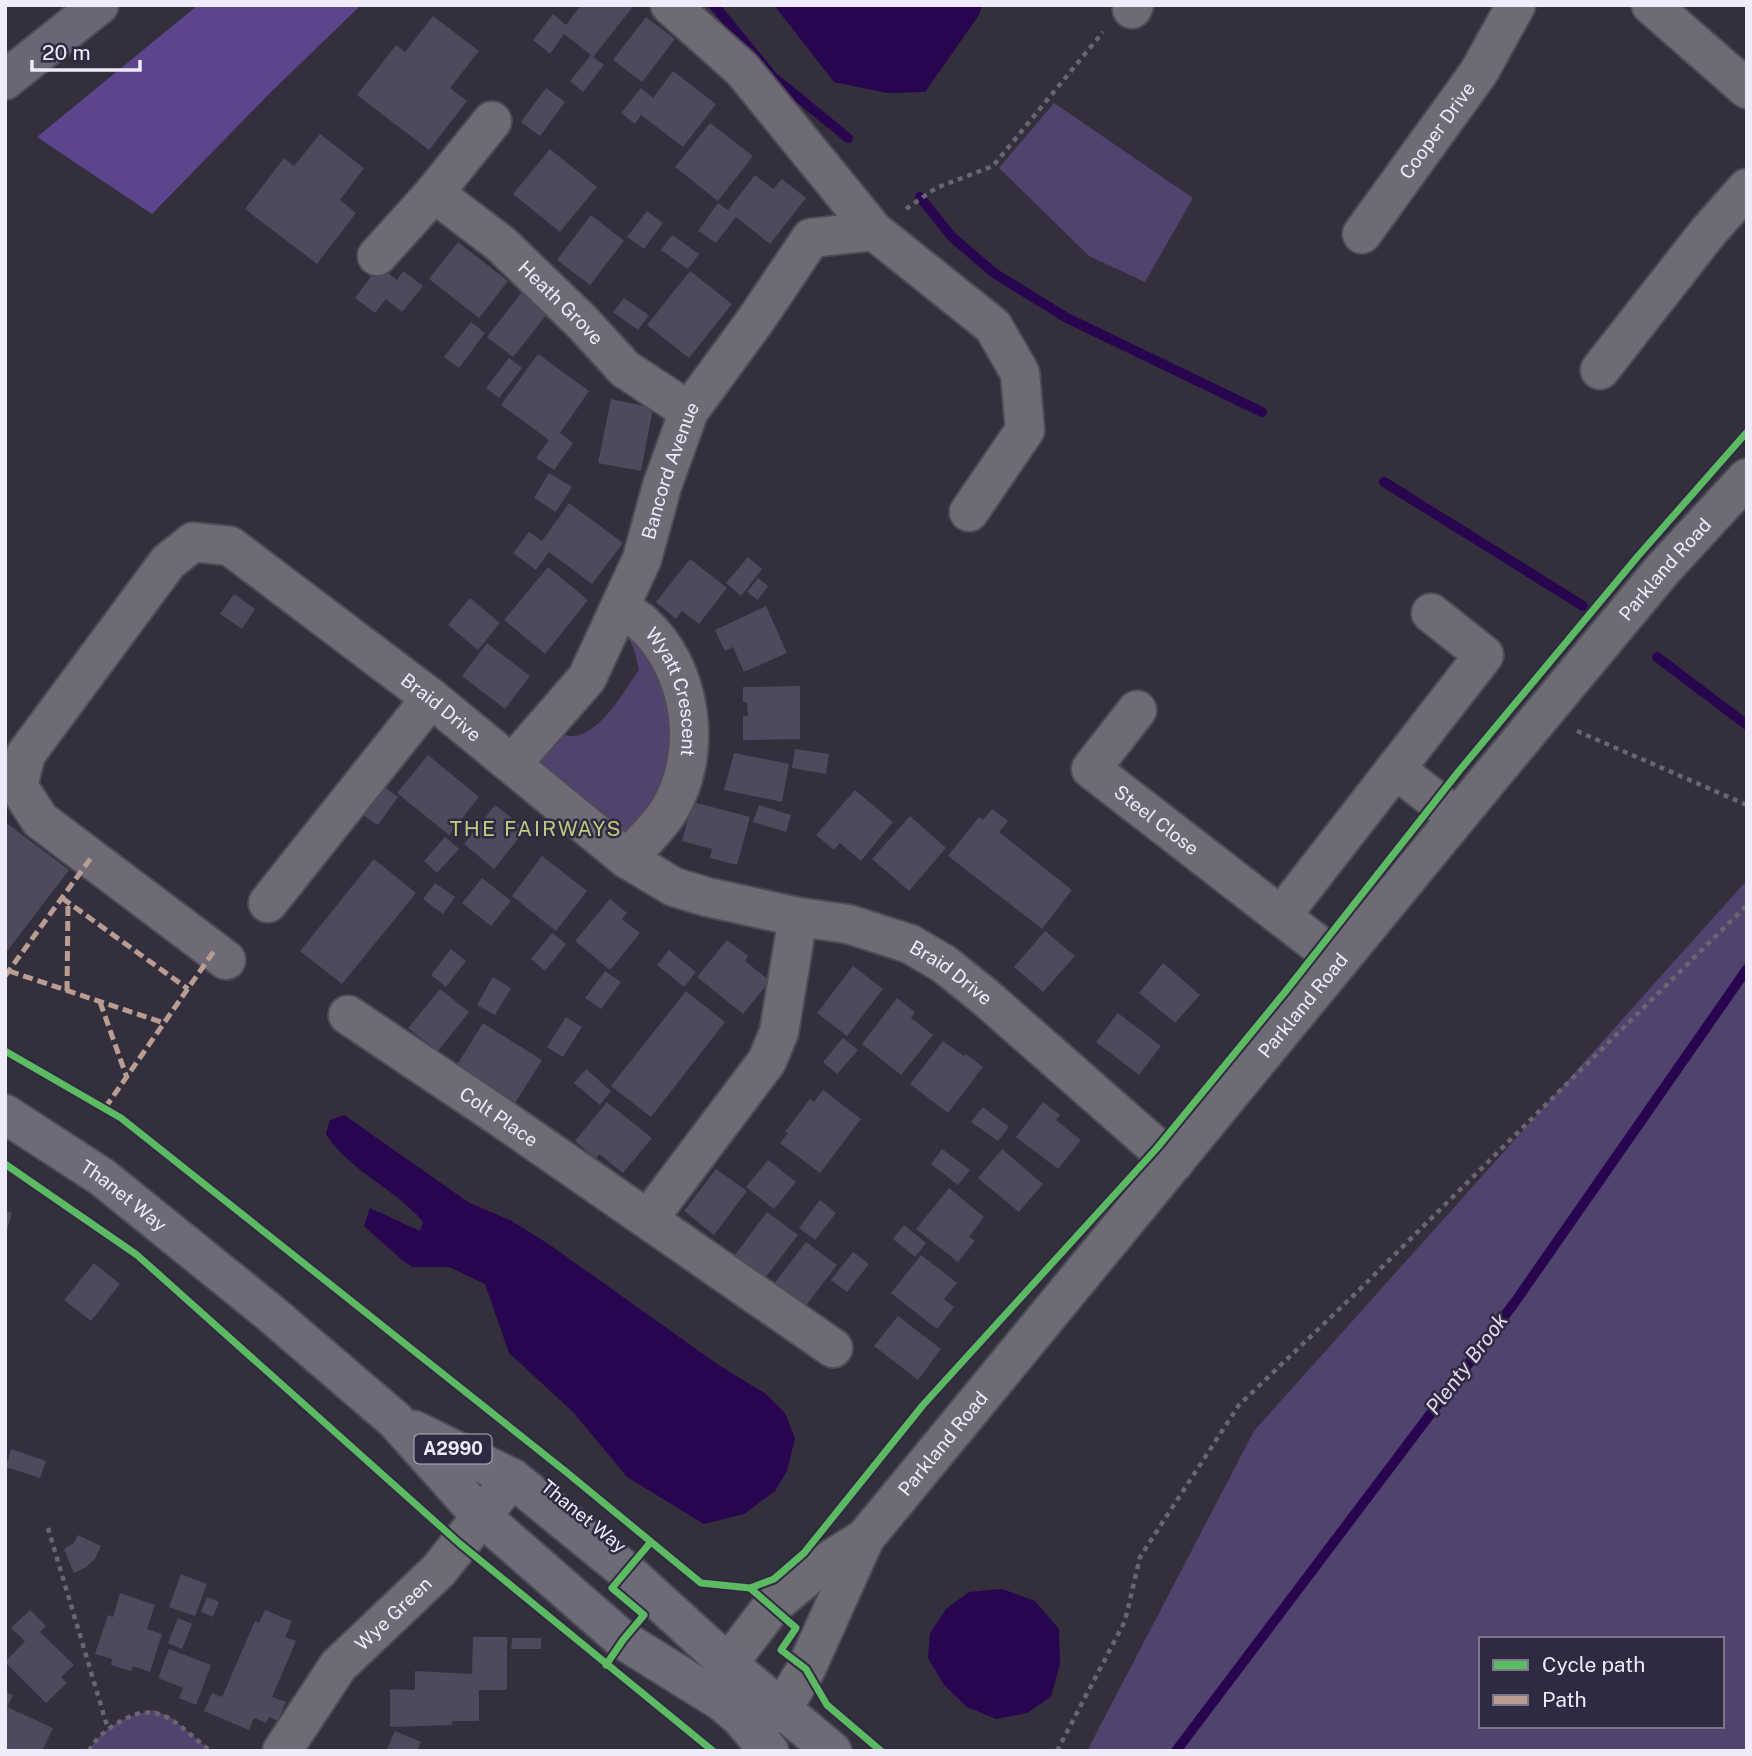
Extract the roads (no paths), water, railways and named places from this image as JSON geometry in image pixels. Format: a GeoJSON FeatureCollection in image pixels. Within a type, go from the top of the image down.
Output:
{"type":"FeatureCollection","features":[{"type":"Feature","properties":{"kind":"highway"},"geometry":{"type":"LineString","coordinates":[[5,80],[99,5]]}},
{"type":"Feature","properties":{"kind":"main road","name":"Thanet Way"},"geometry":{"type":"LineString","coordinates":[[5,1114],[102,1177],[269,1312],[395,1420],[481,1516],[623,1640],[730,1694],[782,1709],[832,1751]]}},
{"type":"Feature","properties":{"kind":"main road","name":"Thanet Way"},"geometry":{"type":"LineString","coordinates":[[395,1420],[512,1478],[626,1571],[730,1694],[769,1751]]}},
{"type":"Feature","properties":{"kind":"street"},"geometry":{"type":"LineString","coordinates":[[670,5],[742,69],[873,231],[993,326],[1020,373],[1025,430],[969,512]]}},
{"type":"Feature","properties":{"kind":"street"},"geometry":{"type":"LineString","coordinates":[[1651,5],[1747,89]]}},
{"type":"Feature","properties":{"kind":"street","name":"Cooper Drive"},"geometry":{"type":"LineString","coordinates":[[1362,234],[1479,72],[1501,11]]}},
{"type":"Feature","properties":{"kind":"street"},"geometry":{"type":"LineString","coordinates":[[377,256],[434,193],[492,121]]}},
{"type":"Feature","properties":{"kind":"street"},"geometry":{"type":"LineString","coordinates":[[1600,370],[1708,232],[1747,188]]}},
{"type":"Feature","properties":{"kind":"street","name":"Heath Grove"},"geometry":{"type":"LineString","coordinates":[[434,193],[502,244],[582,322],[625,369],[689,411]]}},
{"type":"Feature","properties":{"kind":"street","name":"Bancord Avenue"},"geometry":{"type":"LineString","coordinates":[[512,764],[587,678],[642,559],[662,486],[689,411],[811,238],[873,231]]}},
{"type":"Feature","properties":{"kind":"street","name":"Parkland Road"},"geometry":{"type":"LineString","coordinates":[[782,1709],[806,1669],[865,1538],[1663,569],[1747,478]]}},
{"type":"Feature","properties":{"kind":"street","name":"Braid Drive"},"geometry":{"type":"LineString","coordinates":[[226,960],[40,820],[18,786],[26,754],[168,562],[193,542],[230,546],[431,698],[627,859],[674,887],[707,897],[848,924],[911,944],[944,964],[1174,1163]]}},
{"type":"Feature","properties":{"kind":"street","name":"Wyatt Crescent"},"geometry":{"type":"LineString","coordinates":[[619,610],[642,622],[667,652],[688,707],[691,729],[678,792],[668,811],[627,859]]}},
{"type":"Feature","properties":{"kind":"street"},"geometry":{"type":"LineString","coordinates":[[1281,916],[1484,654],[1431,613]]}},
{"type":"Feature","properties":{"kind":"street"},"geometry":{"type":"LineString","coordinates":[[268,903],[431,698]]}},
{"type":"Feature","properties":{"kind":"street","name":"Steel Close"},"geometry":{"type":"LineString","coordinates":[[1137,710],[1091,769],[1339,961]]}},
{"type":"Feature","properties":{"kind":"street"},"geometry":{"type":"LineString","coordinates":[[1395,769],[1457,817]]}},
{"type":"Feature","properties":{"kind":"street"},"geometry":{"type":"LineString","coordinates":[[648,1219],[768,1061],[779,1032],[798,916]]}},
{"type":"Feature","properties":{"kind":"street","name":"Colt Place"},"geometry":{"type":"LineString","coordinates":[[348,1014],[833,1348]]}},
{"type":"Feature","properties":{"kind":"street","name":"Wye Green"},"geometry":{"type":"LineString","coordinates":[[282,1751],[338,1667],[439,1570],[512,1478]]}},
{"type":"Feature","properties":{"kind":"street","name":"Parkland Road"},"geometry":{"type":"LineString","coordinates":[[730,1694],[772,1606],[819,1567],[865,1538]]}},
{"type":"Feature","properties":{"kind":"street"},"geometry":{"type":"LineString","coordinates":[[730,1694],[749,1719],[765,1718],[782,1709]]}},
{"type":"Feature","properties":{"kind":"waterway"},"geometry":{"type":"LineString","coordinates":[[714,5],[772,76],[848,138]]}},
{"type":"Feature","properties":{"kind":"waterway"},"geometry":{"type":"LineString","coordinates":[[920,197],[952,237],[994,273],[1067,318],[1262,412]]}},
{"type":"Feature","properties":{"kind":"waterway"},"geometry":{"type":"LineString","coordinates":[[1384,482],[1583,606]]}},
{"type":"Feature","properties":{"kind":"waterway"},"geometry":{"type":"LineString","coordinates":[[1657,657],[1747,725]]}},
{"type":"Feature","properties":{"kind":"waterway","name":"Plenty Brook"},"geometry":{"type":"LineString","coordinates":[[1176,1751],[1515,1302],[1747,969]]}},
{"type":"Feature","properties":{"kind":"district","name":"THE FAIRWAYS"},"geometry":{"type":"Point","coordinates":[536,829]}}]}
